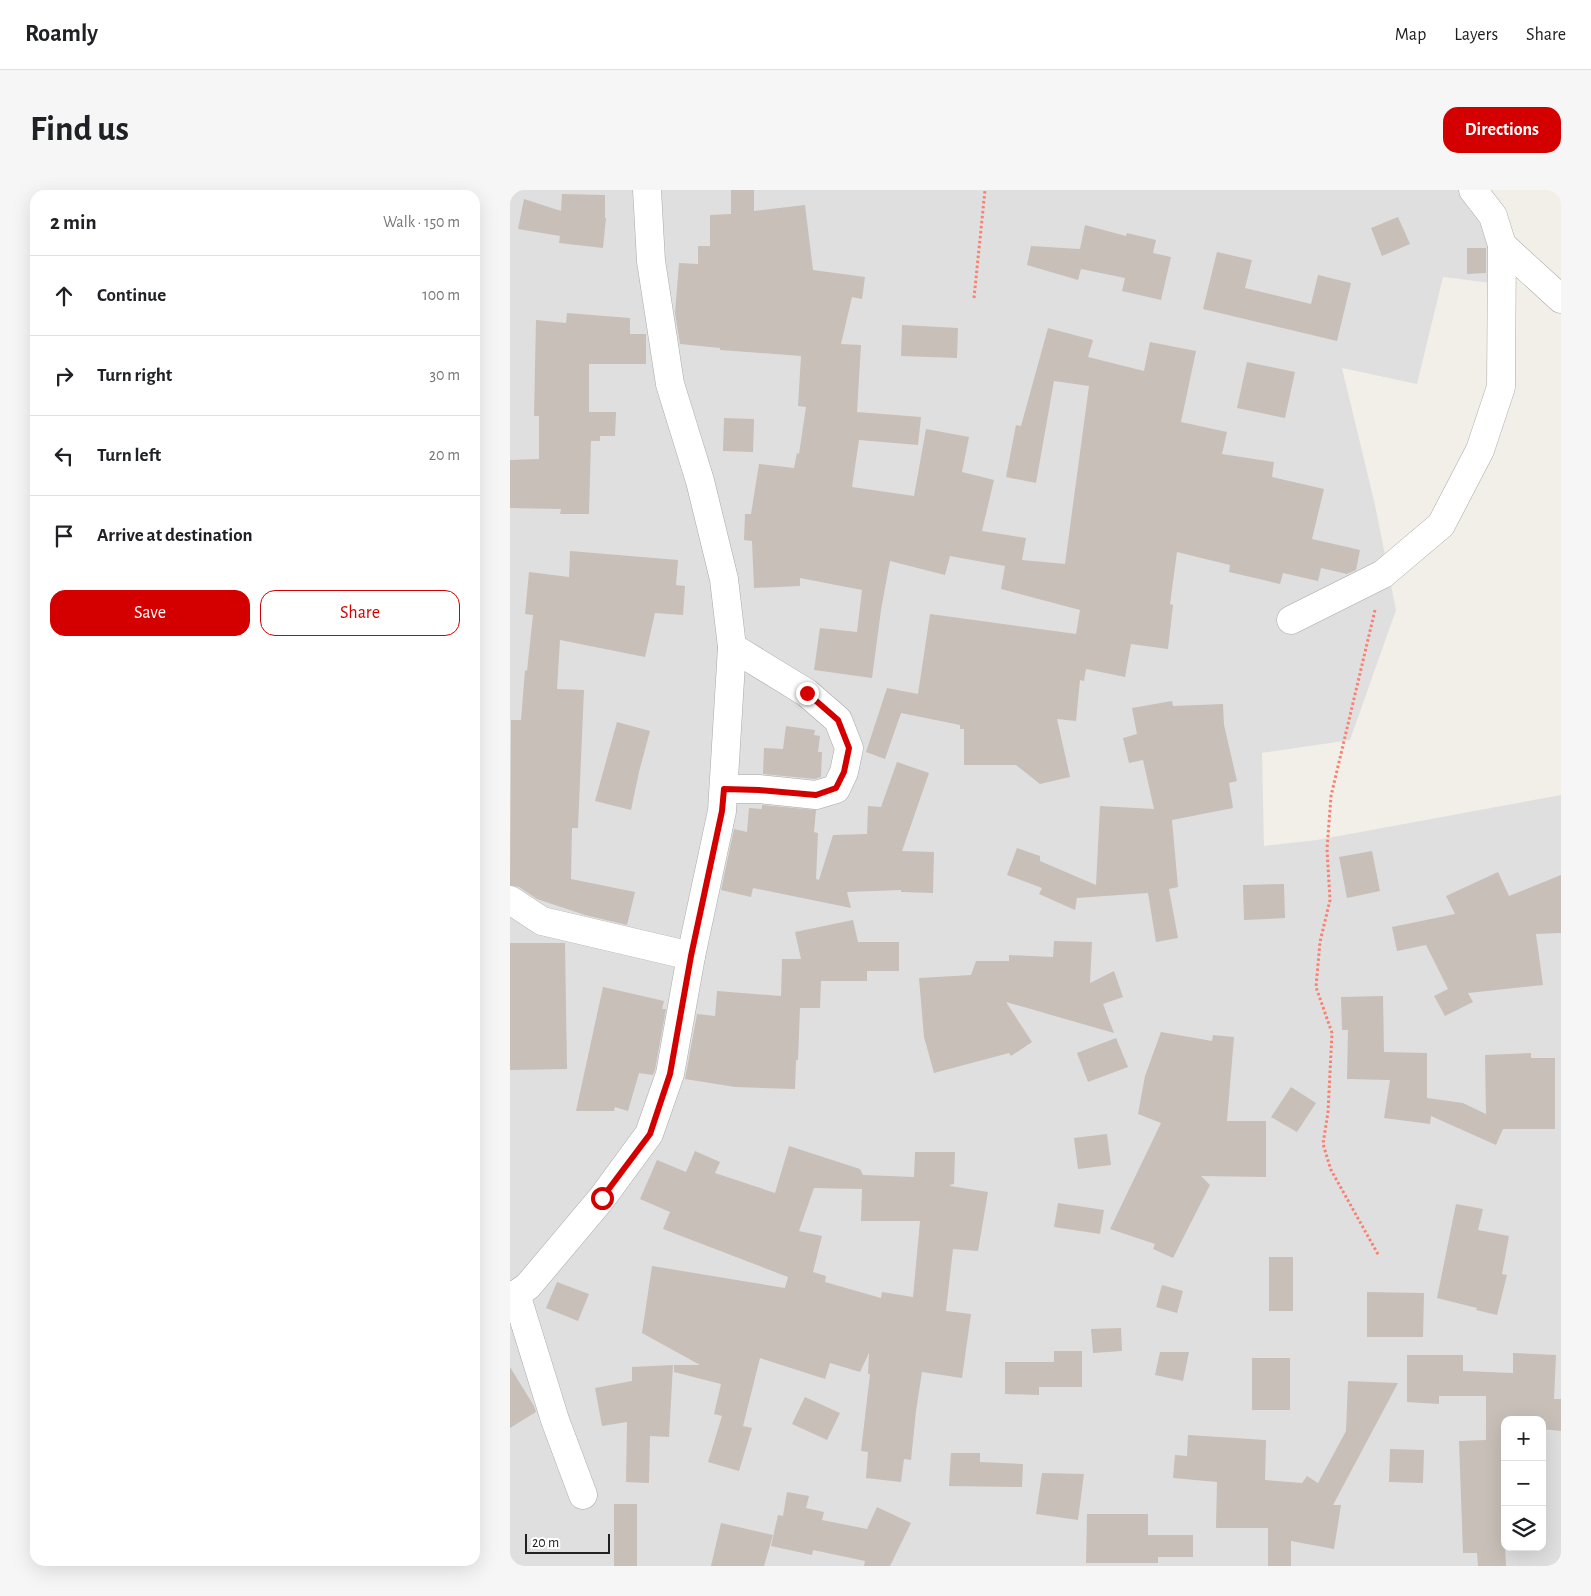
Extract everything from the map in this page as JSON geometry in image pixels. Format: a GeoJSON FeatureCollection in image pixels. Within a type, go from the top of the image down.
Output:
{"type":"FeatureCollection","features":[{"type":"Feature","properties":{"kind":"street"},"geometry":{"type":"LineString","coordinates":[[583,1494],[513,1296],[528,1286],[602,1198],[650,1134],[670,1074],[691,956],[722,811],[732,647],[724,580],[714,532],[670,384],[651,261],[647,190]]}},
{"type":"Feature","properties":{"kind":"street"},"geometry":{"type":"LineString","coordinates":[[1292,620],[1383,574],[1441,525],[1480,450],[1501,387],[1502,245],[1493,216],[1473,190]]}},
{"type":"Feature","properties":{"kind":"street"},"geometry":{"type":"LineString","coordinates":[[1502,245],[1561,299]]}},
{"type":"Feature","properties":{"kind":"street"},"geometry":{"type":"LineString","coordinates":[[724,789],[816,795],[823,793],[836,788],[844,772],[849,748],[838,720],[807,693],[732,647]]}},
{"type":"Feature","properties":{"kind":"street"},"geometry":{"type":"LineString","coordinates":[[510,900],[542,922],[691,956]]}},
{"type":"Feature","properties":{"kind":"path"},"geometry":{"type":"LineString","coordinates":[[974,298],[986,190]]}},
{"type":"Feature","properties":{"kind":"path"},"geometry":{"type":"LineString","coordinates":[[1379,1256],[1332,1170],[1323,1144],[1328,1112],[1332,1032],[1316,987],[1320,942],[1330,900],[1327,849],[1331,796],[1383,574]]}},
{"type":"Feature","properties":{"kind":"shaded area"},"geometry":{"type":"Polygon","coordinates":[[[510,190],[1486,190],[1508,285],[1443,277],[1417,384],[1342,368],[1375,505],[1396,610],[1350,740],[1262,753],[1264,846],[1317,840],[1561,795],[1561,1566],[510,1566],[510,190]]]}},
{"type":"Feature","properties":{"kind":"building"},"geometry":{"type":"Polygon","coordinates":[[[731,190],[754,190],[754,211],[805,205],[813,270],[865,277],[862,299],[852,297],[841,344],[861,345],[857,412],[921,417],[918,445],[859,440],[852,487],[914,496],[926,429],[969,437],[962,472],[994,480],[982,531],[1026,538],[1022,560],[1065,564],[1089,386],[1054,381],[1036,483],[1006,477],[1016,425],[1021,426],[1048,328],[1093,340],[1088,357],[1144,371],[1150,342],[1196,351],[1181,422],[1227,432],[1222,454],[1274,462],[1272,477],[1324,489],[1312,539],[1360,550],[1356,570],[1347,574],[1321,568],[1318,581],[1283,573],[1280,584],[1229,572],[1230,565],[1177,552],[1170,604],[1173,605],[1168,649],[1131,644],[1125,677],[1086,669],[1084,681],[1080,680],[1076,721],[1057,719],[1070,777],[1040,784],[1016,765],[964,765],[964,729],[960,729],[960,725],[901,713],[885,759],[866,752],[887,688],[918,694],[930,614],[1076,634],[1080,610],[1001,589],[1005,566],[950,556],[945,575],[890,561],[872,678],[814,670],[820,628],[857,632],[862,590],[800,578],[800,586],[754,588],[752,541],[744,540],[745,514],[751,514],[759,464],[794,468],[797,453],[799,454],[806,407],[798,406],[801,356],[720,350],[720,348],[680,344],[675,313],[679,263],[698,264],[698,246],[710,246],[710,215],[731,214],[731,190]]]}},
{"type":"Feature","properties":{"kind":"building"},"geometry":{"type":"Polygon","coordinates":[[[562,194],[605,195],[606,218],[603,248],[559,243],[560,236],[518,229],[524,199],[561,211],[562,194]]]}},
{"type":"Feature","properties":{"kind":"building"},"geometry":{"type":"Polygon","coordinates":[[[1398,217],[1410,244],[1382,256],[1371,228],[1398,217]]]}},
{"type":"Feature","properties":{"kind":"building"},"geometry":{"type":"Polygon","coordinates":[[[1085,225],[1126,236],[1127,233],[1156,240],[1153,253],[1171,257],[1161,300],[1122,291],[1125,278],[1081,269],[1078,280],[1027,265],[1031,246],[1080,249],[1085,225]]]}},
{"type":"Feature","properties":{"kind":"building"},"geometry":{"type":"Polygon","coordinates":[[[1467,248],[1486,248],[1486,273],[1467,274],[1467,248]]]}},
{"type":"Feature","properties":{"kind":"building"},"geometry":{"type":"Polygon","coordinates":[[[1217,252],[1252,260],[1245,288],[1311,304],[1318,275],[1351,283],[1337,341],[1203,309],[1217,252]]]}},
{"type":"Feature","properties":{"kind":"building"},"geometry":{"type":"Polygon","coordinates":[[[567,313],[630,318],[630,334],[646,334],[646,364],[589,364],[589,412],[616,412],[615,436],[600,436],[600,441],[591,441],[589,514],[560,514],[561,509],[510,508],[510,460],[539,459],[539,416],[534,416],[536,320],[566,323],[567,313]]]}},
{"type":"Feature","properties":{"kind":"building"},"geometry":{"type":"Polygon","coordinates":[[[902,325],[958,328],[957,358],[901,356],[902,325]]]}},
{"type":"Feature","properties":{"kind":"building"},"geometry":{"type":"Polygon","coordinates":[[[1247,362],[1295,372],[1285,418],[1237,408],[1247,362]]]}},
{"type":"Feature","properties":{"kind":"building"},"geometry":{"type":"Polygon","coordinates":[[[724,418],[754,419],[753,452],[723,451],[724,418]]]}},
{"type":"Feature","properties":{"kind":"building"},"geometry":{"type":"Polygon","coordinates":[[[570,551],[678,560],[676,585],[685,586],[683,615],[655,613],[645,657],[560,640],[557,689],[584,690],[578,828],[572,828],[571,879],[635,892],[627,925],[585,915],[537,899],[519,887],[510,885],[511,720],[521,720],[525,670],[527,671],[533,615],[525,614],[529,572],[569,577],[570,551]]]}},
{"type":"Feature","properties":{"kind":"building"},"geometry":{"type":"Polygon","coordinates":[[[1172,701],[1173,706],[1223,704],[1224,725],[1237,781],[1229,783],[1233,808],[1172,820],[1178,887],[1169,889],[1178,938],[1156,942],[1148,893],[1077,898],[1075,910],[1039,894],[1042,888],[1007,875],[1017,848],[1040,856],[1040,861],[1096,885],[1100,806],[1154,809],[1143,760],[1129,763],[1123,738],[1137,734],[1132,708],[1172,701]]]}},
{"type":"Feature","properties":{"kind":"building"},"geometry":{"type":"Polygon","coordinates":[[[617,722],[650,731],[631,810],[595,801],[617,722]]]}},
{"type":"Feature","properties":{"kind":"building"},"geometry":{"type":"Polygon","coordinates":[[[786,726],[815,730],[814,735],[820,736],[818,752],[822,752],[821,777],[815,779],[763,774],[764,748],[783,749],[786,726]]]}},
{"type":"Feature","properties":{"kind":"building"},"geometry":{"type":"Polygon","coordinates":[[[897,762],[929,773],[902,851],[934,852],[933,893],[901,892],[901,890],[847,892],[851,908],[753,888],[751,897],[721,890],[734,829],[747,832],[749,808],[762,809],[762,805],[816,810],[814,832],[818,833],[816,879],[819,880],[833,835],[867,834],[868,806],[881,807],[897,762]]]}},
{"type":"Feature","properties":{"kind":"building"},"geometry":{"type":"Polygon","coordinates":[[[1372,851],[1380,891],[1347,898],[1339,857],[1372,851]]]}},
{"type":"Feature","properties":{"kind":"building"},"geometry":{"type":"Polygon","coordinates":[[[1498,872],[1509,896],[1561,875],[1561,933],[1536,934],[1543,985],[1468,993],[1473,1002],[1445,1016],[1434,996],[1448,989],[1426,945],[1397,951],[1392,927],[1455,914],[1446,896],[1498,872]]]}},
{"type":"Feature","properties":{"kind":"building"},"geometry":{"type":"Polygon","coordinates":[[[1284,884],[1285,918],[1244,920],[1243,885],[1284,884]]]}},
{"type":"Feature","properties":{"kind":"building"},"geometry":{"type":"Polygon","coordinates":[[[853,920],[858,942],[899,942],[899,971],[867,971],[867,981],[821,981],[820,1008],[800,1008],[795,1089],[735,1087],[685,1079],[697,1014],[715,1016],[717,991],[781,996],[782,959],[801,959],[795,932],[853,920]]]}},
{"type":"Feature","properties":{"kind":"building"},"geometry":{"type":"Polygon","coordinates":[[[1054,941],[1092,942],[1090,983],[1114,971],[1123,997],[1103,1004],[1114,1033],[1006,1002],[1032,1042],[1011,1056],[1009,1053],[934,1073],[924,1037],[919,978],[971,975],[976,961],[1009,961],[1009,955],[1053,957],[1054,941]]]}},
{"type":"Feature","properties":{"kind":"building"},"geometry":{"type":"Polygon","coordinates":[[[510,943],[565,943],[567,1069],[510,1070],[510,943]]]}},
{"type":"Feature","properties":{"kind":"building"},"geometry":{"type":"Polygon","coordinates":[[[603,987],[664,1001],[662,1009],[666,1009],[655,1070],[653,1075],[639,1073],[628,1111],[615,1107],[614,1111],[576,1111],[603,987]]]}},
{"type":"Feature","properties":{"kind":"building"},"geometry":{"type":"Polygon","coordinates":[[[1383,996],[1384,1052],[1427,1053],[1427,1098],[1463,1103],[1486,1114],[1485,1055],[1531,1053],[1531,1058],[1555,1058],[1555,1129],[1503,1129],[1496,1145],[1431,1116],[1430,1124],[1384,1118],[1390,1080],[1347,1079],[1348,1030],[1342,1030],[1341,997],[1383,996]]]}},
{"type":"Feature","properties":{"kind":"building"},"geometry":{"type":"Polygon","coordinates":[[[1161,1032],[1212,1041],[1213,1035],[1234,1037],[1227,1121],[1266,1121],[1266,1177],[1201,1176],[1210,1185],[1173,1258],[1153,1249],[1155,1244],[1110,1229],[1161,1123],[1138,1114],[1145,1076],[1161,1032]]]}},
{"type":"Feature","properties":{"kind":"building"},"geometry":{"type":"Polygon","coordinates":[[[1116,1038],[1128,1067],[1088,1082],[1077,1053],[1116,1038]]]}},
{"type":"Feature","properties":{"kind":"building"},"geometry":{"type":"Polygon","coordinates":[[[1291,1087],[1316,1103],[1297,1132],[1271,1117],[1291,1087]]]}},
{"type":"Feature","properties":{"kind":"building"},"geometry":{"type":"Polygon","coordinates":[[[1107,1134],[1111,1165],[1078,1169],[1074,1138],[1107,1134]]]}},
{"type":"Feature","properties":{"kind":"building"},"geometry":{"type":"Polygon","coordinates":[[[789,1146],[860,1169],[863,1175],[914,1177],[915,1152],[955,1152],[954,1184],[950,1186],[988,1192],[978,1251],[953,1249],[946,1311],[971,1314],[962,1378],[922,1372],[911,1460],[904,1459],[901,1482],[866,1478],[868,1452],[861,1451],[870,1374],[868,1374],[869,1353],[860,1372],[830,1363],[825,1379],[760,1358],[743,1426],[752,1428],[739,1471],[708,1462],[722,1416],[714,1414],[721,1384],[674,1372],[674,1365],[700,1365],[642,1333],[652,1266],[785,1288],[788,1277],[663,1229],[670,1212],[640,1199],[657,1160],[686,1172],[695,1151],[720,1162],[715,1173],[775,1193],[789,1146]],[[814,1188],[799,1231],[822,1236],[813,1272],[826,1276],[825,1282],[881,1298],[882,1292],[913,1297],[920,1221],[861,1221],[862,1189],[814,1188]]]}},
{"type":"Feature","properties":{"kind":"building"},"geometry":{"type":"Polygon","coordinates":[[[1058,1203],[1104,1210],[1100,1234],[1054,1227],[1058,1203]]]}},
{"type":"Feature","properties":{"kind":"building"},"geometry":{"type":"Polygon","coordinates":[[[1456,1204],[1483,1209],[1478,1230],[1509,1236],[1502,1274],[1507,1275],[1497,1315],[1437,1298],[1456,1204]]]}},
{"type":"Feature","properties":{"kind":"building"},"geometry":{"type":"Polygon","coordinates":[[[1269,1257],[1293,1257],[1293,1311],[1269,1311],[1269,1257]]]}},
{"type":"Feature","properties":{"kind":"building"},"geometry":{"type":"Polygon","coordinates":[[[557,1282],[589,1294],[578,1321],[546,1308],[557,1282]]]}},
{"type":"Feature","properties":{"kind":"building"},"geometry":{"type":"Polygon","coordinates":[[[1162,1285],[1183,1291],[1177,1313],[1156,1307],[1162,1285]]]}},
{"type":"Feature","properties":{"kind":"building"},"geometry":{"type":"Polygon","coordinates":[[[1367,1292],[1424,1293],[1423,1337],[1367,1337],[1367,1292]]]}},
{"type":"Feature","properties":{"kind":"building"},"geometry":{"type":"Polygon","coordinates":[[[1121,1328],[1122,1351],[1093,1353],[1091,1329],[1121,1328]]]}},
{"type":"Feature","properties":{"kind":"building"},"geometry":{"type":"Polygon","coordinates":[[[1054,1351],[1082,1351],[1082,1387],[1039,1387],[1039,1395],[1005,1394],[1005,1362],[1054,1362],[1054,1351]]]}},
{"type":"Feature","properties":{"kind":"building"},"geometry":{"type":"Polygon","coordinates":[[[1160,1352],[1189,1352],[1183,1381],[1155,1375],[1160,1352]]]}},
{"type":"Feature","properties":{"kind":"building"},"geometry":{"type":"Polygon","coordinates":[[[1513,1353],[1556,1355],[1554,1399],[1561,1399],[1561,1431],[1546,1429],[1546,1416],[1501,1416],[1501,1551],[1505,1551],[1506,1566],[1478,1566],[1477,1553],[1463,1553],[1459,1441],[1486,1440],[1486,1396],[1439,1396],[1439,1404],[1407,1402],[1407,1355],[1463,1355],[1463,1371],[1513,1373],[1513,1353]]]}},
{"type":"Feature","properties":{"kind":"building"},"geometry":{"type":"Polygon","coordinates":[[[1252,1358],[1290,1358],[1290,1410],[1252,1410],[1252,1358]]]}},
{"type":"Feature","properties":{"kind":"building"},"geometry":{"type":"Polygon","coordinates":[[[673,1365],[669,1437],[650,1436],[649,1483],[626,1482],[627,1422],[602,1426],[595,1388],[632,1381],[632,1367],[673,1365]]]}},
{"type":"Feature","properties":{"kind":"building"},"geometry":{"type":"Polygon","coordinates":[[[510,1367],[536,1412],[510,1428],[510,1367]]]}},
{"type":"Feature","properties":{"kind":"building"},"geometry":{"type":"Polygon","coordinates":[[[1348,1381],[1398,1383],[1333,1505],[1341,1505],[1334,1549],[1291,1541],[1291,1566],[1268,1566],[1268,1528],[1216,1528],[1217,1482],[1173,1478],[1175,1455],[1187,1456],[1188,1435],[1266,1440],[1265,1480],[1302,1483],[1307,1476],[1318,1483],[1346,1431],[1348,1381]]]}},
{"type":"Feature","properties":{"kind":"building"},"geometry":{"type":"Polygon","coordinates":[[[805,1397],[840,1413],[827,1440],[792,1424],[805,1397]]]}},
{"type":"Feature","properties":{"kind":"building"},"geometry":{"type":"Polygon","coordinates":[[[1390,1449],[1424,1450],[1423,1483],[1389,1482],[1390,1449]]]}},
{"type":"Feature","properties":{"kind":"building"},"geometry":{"type":"Polygon","coordinates":[[[951,1453],[980,1453],[980,1462],[1023,1464],[1022,1487],[949,1486],[951,1453]]]}},
{"type":"Feature","properties":{"kind":"building"},"geometry":{"type":"Polygon","coordinates":[[[1042,1473],[1084,1474],[1078,1520],[1036,1514],[1042,1473]]]}},
{"type":"Feature","properties":{"kind":"building"},"geometry":{"type":"Polygon","coordinates":[[[787,1492],[809,1496],[806,1508],[824,1512],[822,1520],[867,1529],[877,1507],[911,1523],[890,1566],[864,1566],[865,1561],[813,1550],[812,1555],[771,1546],[778,1515],[783,1516],[787,1492]]]}},
{"type":"Feature","properties":{"kind":"building"},"geometry":{"type":"Polygon","coordinates":[[[614,1504],[637,1504],[637,1566],[614,1566],[614,1504]]]}},
{"type":"Feature","properties":{"kind":"building"},"geometry":{"type":"Polygon","coordinates":[[[1087,1514],[1148,1514],[1148,1535],[1193,1535],[1193,1557],[1158,1557],[1158,1563],[1086,1563],[1087,1514]]]}},
{"type":"Feature","properties":{"kind":"building"},"geometry":{"type":"Polygon","coordinates":[[[721,1523],[773,1535],[764,1566],[711,1566],[721,1523]]]}},
{"type":"Feature","properties":{"kind":"route"},"geometry":{"type":"LineString","coordinates":[[602,1198],[650,1134],[670,1074],[691,956],[722,811],[724,789],[816,795],[836,788],[844,772],[849,748],[838,720],[807,693]]}}]}
